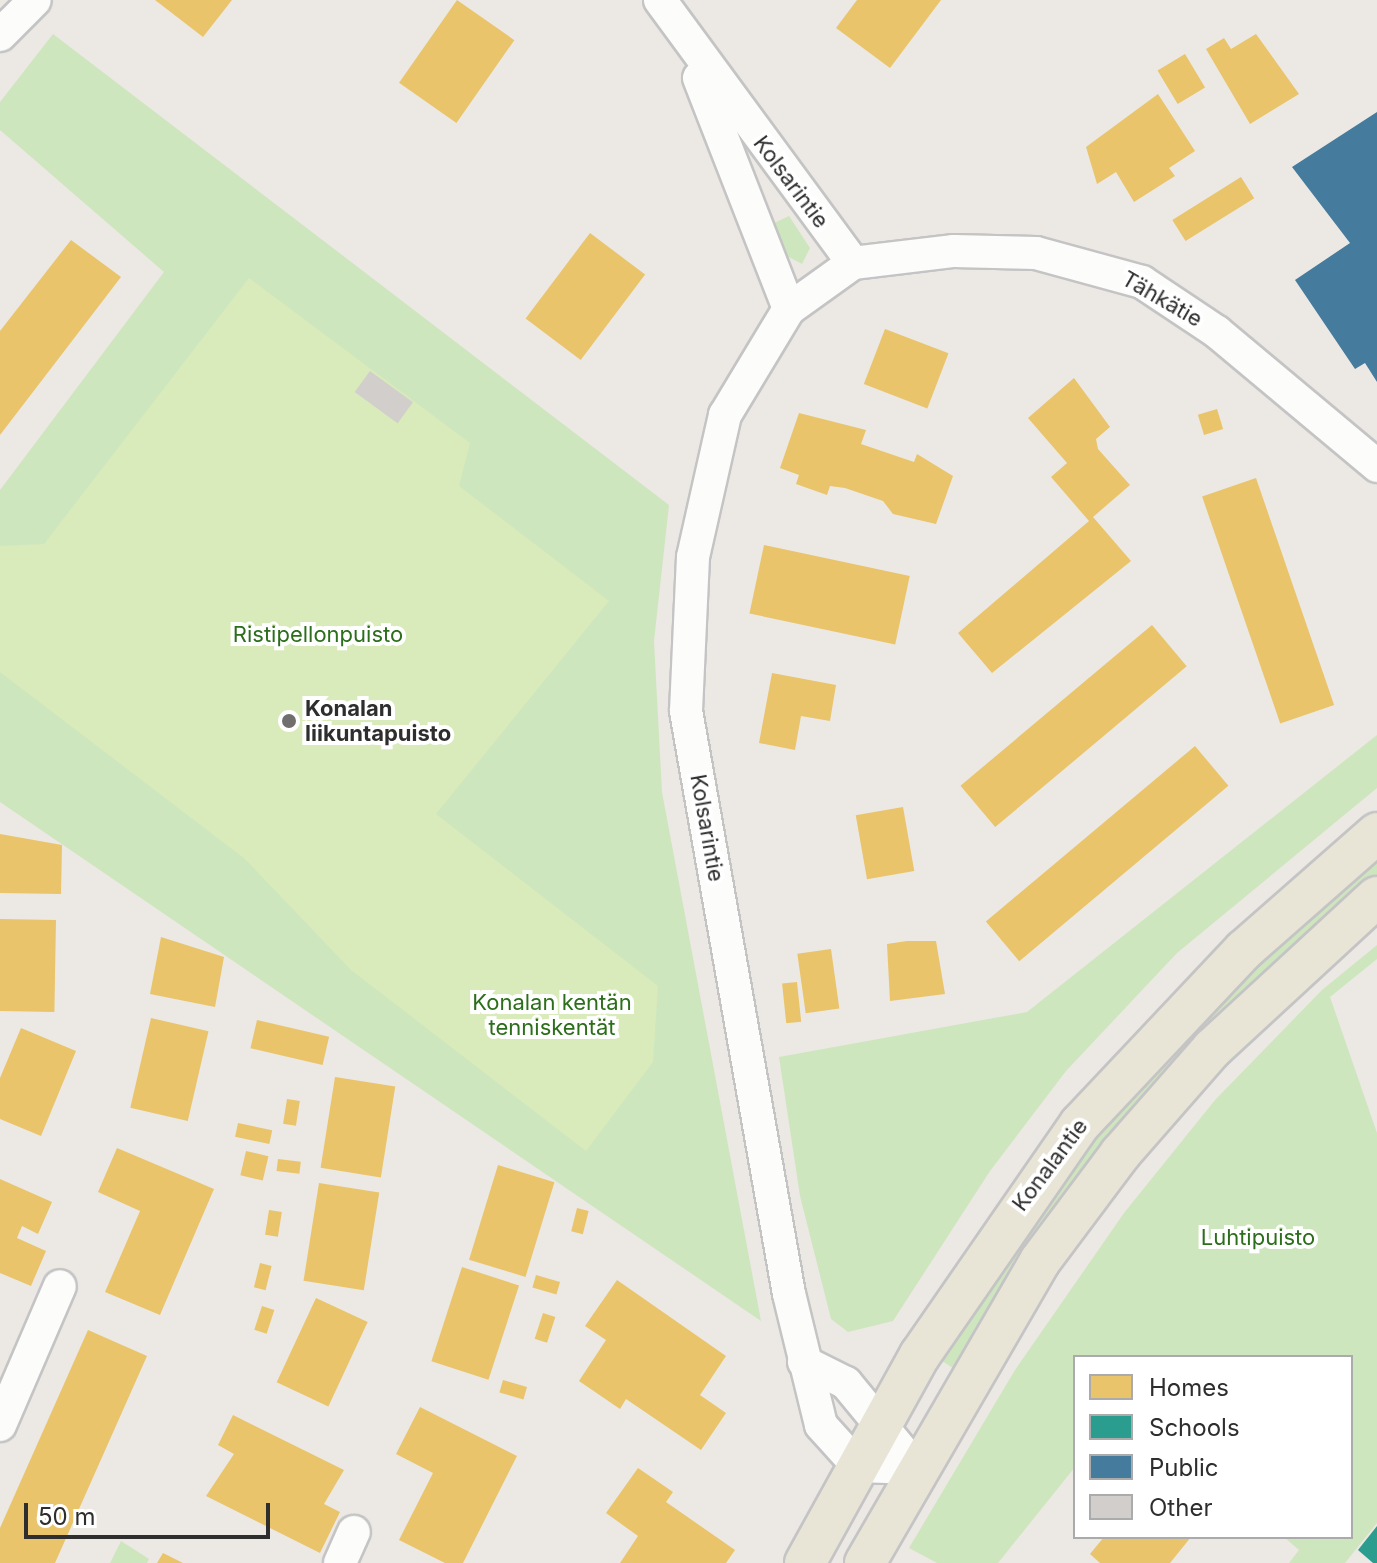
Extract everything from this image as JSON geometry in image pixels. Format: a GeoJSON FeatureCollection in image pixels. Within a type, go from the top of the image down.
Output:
{"type":"FeatureCollection","features":[{"type":"Feature","properties":{"kind":"main road","name":"Konalantie"},"geometry":{"type":"LineString","coordinates":[[805,1563],[883,1421],[993,1241],[1080,1124],[1244,950],[1377,833]]}},
{"type":"Feature","properties":{"kind":"main road"},"geometry":{"type":"LineString","coordinates":[[865,1563],[916,1468],[1040,1261],[1120,1154],[1212,1049],[1377,897]]}},
{"type":"Feature","properties":{"kind":"street"},"geometry":{"type":"LineString","coordinates":[[0,35],[35,0]]}},
{"type":"Feature","properties":{"kind":"street","name":"Kolsarintie"},"geometry":{"type":"LineString","coordinates":[[660,0],[683,37],[853,263],[789,309],[747,369],[713,454],[693,557],[686,711],[814,1415],[858,1466]]}},
{"type":"Feature","properties":{"kind":"street","name":"Kolsarintie"},"geometry":{"type":"LineString","coordinates":[[683,37],[789,309]]}},
{"type":"Feature","properties":{"kind":"street","name":"Tähkätie"},"geometry":{"type":"LineString","coordinates":[[853,263],[954,251],[1036,253],[1107,269],[1217,332],[1377,466]]}},
{"type":"Feature","properties":{"kind":"street"},"geometry":{"type":"LineString","coordinates":[[0,1425],[60,1286]]}},
{"type":"Feature","properties":{"kind":"street"},"geometry":{"type":"LineString","coordinates":[[804,1362],[846,1383],[883,1421],[916,1468]]}},
{"type":"Feature","properties":{"kind":"street"},"geometry":{"type":"LineString","coordinates":[[858,1466],[916,1468]]}},
{"type":"Feature","properties":{"kind":"street"},"geometry":{"type":"LineString","coordinates":[[340,1563],[354,1532]]}},
{"type":"Feature","properties":{"kind":"green space","name":"Ristipellonpuisto"},"geometry":{"type":"Polygon","coordinates":[[[53,34],[669,505],[654,641],[662,792],[761,1321],[0,802],[0,490],[164,272],[0,130],[0,102],[53,34]]]}},
{"type":"Feature","properties":{"kind":"green space"},"geometry":{"type":"Polygon","coordinates":[[[789,216],[810,248],[802,264],[783,254],[770,225],[789,216]]]}},
{"type":"Feature","properties":{"kind":"green space","name":"Konalan liikuntapuisto"},"geometry":{"type":"Polygon","coordinates":[[[249,278],[470,443],[459,486],[609,601],[436,814],[658,986],[653,1062],[586,1151],[351,970],[245,859],[0,672],[0,546],[44,544],[249,278]]]}},
{"type":"Feature","properties":{"kind":"green space"},"geometry":{"type":"Polygon","coordinates":[[[1377,735],[1377,788],[1177,953],[1066,1071],[990,1171],[893,1321],[848,1332],[831,1319],[800,1196],[779,1057],[1027,1012],[1377,735]]]}},
{"type":"Feature","properties":{"kind":"green space"},"geometry":{"type":"Polygon","coordinates":[[[1377,853],[1377,884],[956,1370],[936,1357],[1009,1242],[1185,1025],[1377,853]]]}},
{"type":"Feature","properties":{"kind":"green space","name":"Luhtipuisto"},"geometry":{"type":"Polygon","coordinates":[[[1377,945],[1377,959],[1330,997],[1377,1133],[1377,1523],[1345,1563],[1289,1563],[1299,1550],[1286,1539],[1353,1539],[1353,1355],[1073,1355],[1073,1469],[998,1563],[937,1563],[909,1548],[1015,1370],[1124,1213],[1215,1100],[1322,990],[1377,945]]]}},
{"type":"Feature","properties":{"kind":"green space"},"geometry":{"type":"Polygon","coordinates":[[[121,1541],[149,1559],[147,1563],[110,1563],[121,1541]]]}},
{"type":"Feature","properties":{"kind":"building: Homes"},"geometry":{"type":"Polygon","coordinates":[[[155,0],[232,0],[203,37],[155,0]]]}},
{"type":"Feature","properties":{"kind":"building: Homes"},"geometry":{"type":"Polygon","coordinates":[[[457,0],[514,40],[456,123],[399,83],[457,0]]]}},
{"type":"Feature","properties":{"kind":"building: Homes"},"geometry":{"type":"Polygon","coordinates":[[[857,0],[941,0],[890,68],[836,28],[857,0]]]}},
{"type":"Feature","properties":{"kind":"building: Homes"},"geometry":{"type":"Polygon","coordinates":[[[1256,34],[1299,94],[1250,124],[1206,49],[1224,38],[1231,49],[1256,34]]]}},
{"type":"Feature","properties":{"kind":"building: Homes"},"geometry":{"type":"Polygon","coordinates":[[[1185,54],[1205,87],[1178,104],[1158,70],[1185,54]]]}},
{"type":"Feature","properties":{"kind":"building: Homes"},"geometry":{"type":"Polygon","coordinates":[[[1158,94],[1195,151],[1169,168],[1175,176],[1134,202],[1116,172],[1097,184],[1086,147],[1158,94]]]}},
{"type":"Feature","properties":{"kind":"building: Homes"},"geometry":{"type":"Polygon","coordinates":[[[1241,177],[1254,198],[1186,241],[1172,220],[1241,177]]]}},
{"type":"Feature","properties":{"kind":"building: Homes"},"geometry":{"type":"Polygon","coordinates":[[[590,233],[645,275],[581,360],[526,318],[590,233]]]}},
{"type":"Feature","properties":{"kind":"building: Homes"},"geometry":{"type":"Polygon","coordinates":[[[71,240],[121,277],[0,435],[0,331],[71,240]]]}},
{"type":"Feature","properties":{"kind":"building: Homes"},"geometry":{"type":"Polygon","coordinates":[[[885,329],[948,353],[927,408],[864,384],[885,329]]]}},
{"type":"Feature","properties":{"kind":"building: Homes"},"geometry":{"type":"Polygon","coordinates":[[[1074,378],[1110,427],[1096,439],[1098,449],[1130,485],[1093,517],[1131,561],[992,673],[958,633],[1089,521],[1051,477],[1067,463],[1028,418],[1074,378]]]}},
{"type":"Feature","properties":{"kind":"building: Homes"},"geometry":{"type":"Polygon","coordinates":[[[1217,409],[1223,429],[1204,435],[1198,415],[1217,409]]]}},
{"type":"Feature","properties":{"kind":"building: Homes"},"geometry":{"type":"Polygon","coordinates":[[[799,413],[866,430],[861,444],[914,462],[917,454],[953,476],[936,524],[893,514],[883,501],[845,488],[830,486],[827,495],[796,484],[799,475],[780,468],[799,413]]]}},
{"type":"Feature","properties":{"kind":"building: Homes"},"geometry":{"type":"Polygon","coordinates":[[[1256,478],[1334,705],[1280,723],[1202,497],[1256,478]]]}},
{"type":"Feature","properties":{"kind":"building: Homes"},"geometry":{"type":"Polygon","coordinates":[[[764,545],[910,576],[895,644],[749,613],[764,545]]]}},
{"type":"Feature","properties":{"kind":"building: Homes"},"geometry":{"type":"Polygon","coordinates":[[[1152,625],[1187,666],[995,827],[960,786],[1152,625]]]}},
{"type":"Feature","properties":{"kind":"building: Homes"},"geometry":{"type":"Polygon","coordinates":[[[772,673],[836,685],[830,721],[801,716],[795,750],[759,743],[772,673]]]}},
{"type":"Feature","properties":{"kind":"building: Homes"},"geometry":{"type":"Polygon","coordinates":[[[1195,746],[1228,786],[1019,961],[986,921],[1195,746]]]}},
{"type":"Feature","properties":{"kind":"building: Homes"},"geometry":{"type":"Polygon","coordinates":[[[903,807],[914,871],[867,879],[856,815],[903,807]]]}},
{"type":"Feature","properties":{"kind":"building: Homes"},"geometry":{"type":"Polygon","coordinates":[[[0,834],[62,845],[61,894],[0,893],[0,834]]]}},
{"type":"Feature","properties":{"kind":"building: Homes"},"geometry":{"type":"Polygon","coordinates":[[[0,919],[56,920],[54,1012],[0,1011],[0,919]]]}},
{"type":"Feature","properties":{"kind":"building: Homes"},"geometry":{"type":"Polygon","coordinates":[[[161,937],[224,957],[215,1007],[150,994],[161,937]]]}},
{"type":"Feature","properties":{"kind":"building: Homes"},"geometry":{"type":"Polygon","coordinates":[[[936,941],[945,994],[890,1001],[887,944],[936,941]]]}},
{"type":"Feature","properties":{"kind":"building: Homes"},"geometry":{"type":"Polygon","coordinates":[[[831,949],[839,1008],[806,1013],[797,954],[831,949]]]}},
{"type":"Feature","properties":{"kind":"building: Homes"},"geometry":{"type":"Polygon","coordinates":[[[797,982],[801,1022],[786,1023],[782,984],[797,982]]]}},
{"type":"Feature","properties":{"kind":"building: Homes"},"geometry":{"type":"Polygon","coordinates":[[[151,1018],[208,1031],[188,1121],[130,1108],[151,1018]]]}},
{"type":"Feature","properties":{"kind":"building: Homes"},"geometry":{"type":"Polygon","coordinates":[[[257,1020],[329,1037],[323,1065],[250,1048],[257,1020]]]}},
{"type":"Feature","properties":{"kind":"building: Homes"},"geometry":{"type":"Polygon","coordinates":[[[21,1028],[76,1051],[41,1136],[0,1119],[0,1078],[21,1028]]]}},
{"type":"Feature","properties":{"kind":"building: Homes"},"geometry":{"type":"Polygon","coordinates":[[[335,1077],[395,1087],[381,1177],[321,1168],[335,1077]]]}},
{"type":"Feature","properties":{"kind":"building: Homes"},"geometry":{"type":"Polygon","coordinates":[[[287,1099],[300,1101],[296,1126],[283,1124],[287,1099]]]}},
{"type":"Feature","properties":{"kind":"building: Homes"},"geometry":{"type":"Polygon","coordinates":[[[238,1123],[272,1130],[269,1144],[235,1137],[238,1123]]]}},
{"type":"Feature","properties":{"kind":"building: Homes"},"geometry":{"type":"Polygon","coordinates":[[[117,1148],[214,1189],[160,1315],[105,1292],[140,1211],[98,1192],[117,1148]]]}},
{"type":"Feature","properties":{"kind":"building: Homes"},"geometry":{"type":"Polygon","coordinates":[[[246,1151],[268,1156],[263,1181],[240,1175],[246,1151]]]}},
{"type":"Feature","properties":{"kind":"building: Homes"},"geometry":{"type":"Polygon","coordinates":[[[278,1159],[301,1162],[299,1174],[277,1171],[278,1159]]]}},
{"type":"Feature","properties":{"kind":"building: Homes"},"geometry":{"type":"Polygon","coordinates":[[[498,1165],[554,1182],[525,1277],[469,1260],[498,1165]]]}},
{"type":"Feature","properties":{"kind":"building: Homes"},"geometry":{"type":"Polygon","coordinates":[[[0,1179],[52,1202],[38,1234],[22,1226],[17,1238],[46,1251],[31,1286],[0,1273],[0,1179]]]}},
{"type":"Feature","properties":{"kind":"building: Homes"},"geometry":{"type":"Polygon","coordinates":[[[319,1183],[379,1193],[364,1290],[304,1281],[319,1183]]]}},
{"type":"Feature","properties":{"kind":"building: Homes"},"geometry":{"type":"Polygon","coordinates":[[[577,1208],[589,1211],[583,1234],[571,1231],[577,1208]]]}},
{"type":"Feature","properties":{"kind":"building: Homes"},"geometry":{"type":"Polygon","coordinates":[[[269,1210],[282,1212],[278,1237],[265,1235],[269,1210]]]}},
{"type":"Feature","properties":{"kind":"building: Homes"},"geometry":{"type":"Polygon","coordinates":[[[260,1263],[272,1266],[266,1290],[254,1287],[260,1263]]]}},
{"type":"Feature","properties":{"kind":"building: Homes"},"geometry":{"type":"Polygon","coordinates":[[[462,1267],[519,1286],[488,1380],[431,1361],[462,1267]]]}},
{"type":"Feature","properties":{"kind":"building: Homes"},"geometry":{"type":"Polygon","coordinates":[[[536,1275],[560,1282],[556,1294],[532,1287],[536,1275]]]}},
{"type":"Feature","properties":{"kind":"building: Homes"},"geometry":{"type":"Polygon","coordinates":[[[617,1280],[726,1356],[700,1395],[726,1413],[701,1450],[626,1399],[620,1409],[579,1381],[606,1340],[585,1326],[617,1280]]]}},
{"type":"Feature","properties":{"kind":"building: Homes"},"geometry":{"type":"Polygon","coordinates":[[[316,1298],[368,1322],[328,1406],[277,1382],[316,1298]]]}},
{"type":"Feature","properties":{"kind":"building: Homes"},"geometry":{"type":"Polygon","coordinates":[[[262,1306],[274,1310],[267,1334],[254,1330],[262,1306]]]}},
{"type":"Feature","properties":{"kind":"building: Homes"},"geometry":{"type":"Polygon","coordinates":[[[543,1313],[555,1317],[547,1343],[535,1339],[543,1313]]]}},
{"type":"Feature","properties":{"kind":"building: Homes"},"geometry":{"type":"Polygon","coordinates":[[[88,1330],[147,1356],[55,1563],[0,1563],[0,1528],[88,1330]]]}},
{"type":"Feature","properties":{"kind":"building: Homes"},"geometry":{"type":"Polygon","coordinates":[[[503,1380],[527,1387],[523,1399],[499,1392],[503,1380]]]}},
{"type":"Feature","properties":{"kind":"building: Homes"},"geometry":{"type":"Polygon","coordinates":[[[420,1407],[517,1456],[463,1563],[445,1563],[399,1540],[433,1473],[396,1454],[420,1407]]]}},
{"type":"Feature","properties":{"kind":"building: Homes"},"geometry":{"type":"Polygon","coordinates":[[[233,1415],[344,1470],[324,1504],[340,1512],[320,1553],[206,1496],[234,1454],[218,1445],[233,1415]]]}},
{"type":"Feature","properties":{"kind":"building: Homes"},"geometry":{"type":"Polygon","coordinates":[[[638,1468],[673,1492],[666,1502],[735,1550],[726,1563],[620,1563],[638,1536],[606,1513],[638,1468]]]}},
{"type":"Feature","properties":{"kind":"building: Homes"},"geometry":{"type":"Polygon","coordinates":[[[1102,1539],[1189,1539],[1170,1563],[1100,1563],[1090,1554],[1102,1539]]]}},
{"type":"Feature","properties":{"kind":"building: Homes"},"geometry":{"type":"Polygon","coordinates":[[[163,1553],[183,1563],[157,1563],[163,1553]]]}},
{"type":"Feature","properties":{"kind":"building: Schools"},"geometry":{"type":"Polygon","coordinates":[[[1377,1526],[1377,1563],[1373,1563],[1358,1550],[1377,1526]]]}},
{"type":"Feature","properties":{"kind":"building: Public"},"geometry":{"type":"Polygon","coordinates":[[[1377,112],[1377,382],[1365,363],[1355,369],[1295,280],[1350,243],[1292,167],[1377,112]]]}},
{"type":"Feature","properties":{"kind":"building: Other"},"geometry":{"type":"Polygon","coordinates":[[[370,371],[413,402],[398,423],[355,392],[370,371]]]}},
{"type":"Feature","properties":{"kind":"place","name":"Konalan liikuntapuisto"},"geometry":{"type":"Point","coordinates":[289,721]}},
{"type":"Feature","properties":{"kind":"park label","name":"Konalan kentän tenniskentät"},"geometry":{"type":"Point","coordinates":[552,1014]}}]}
